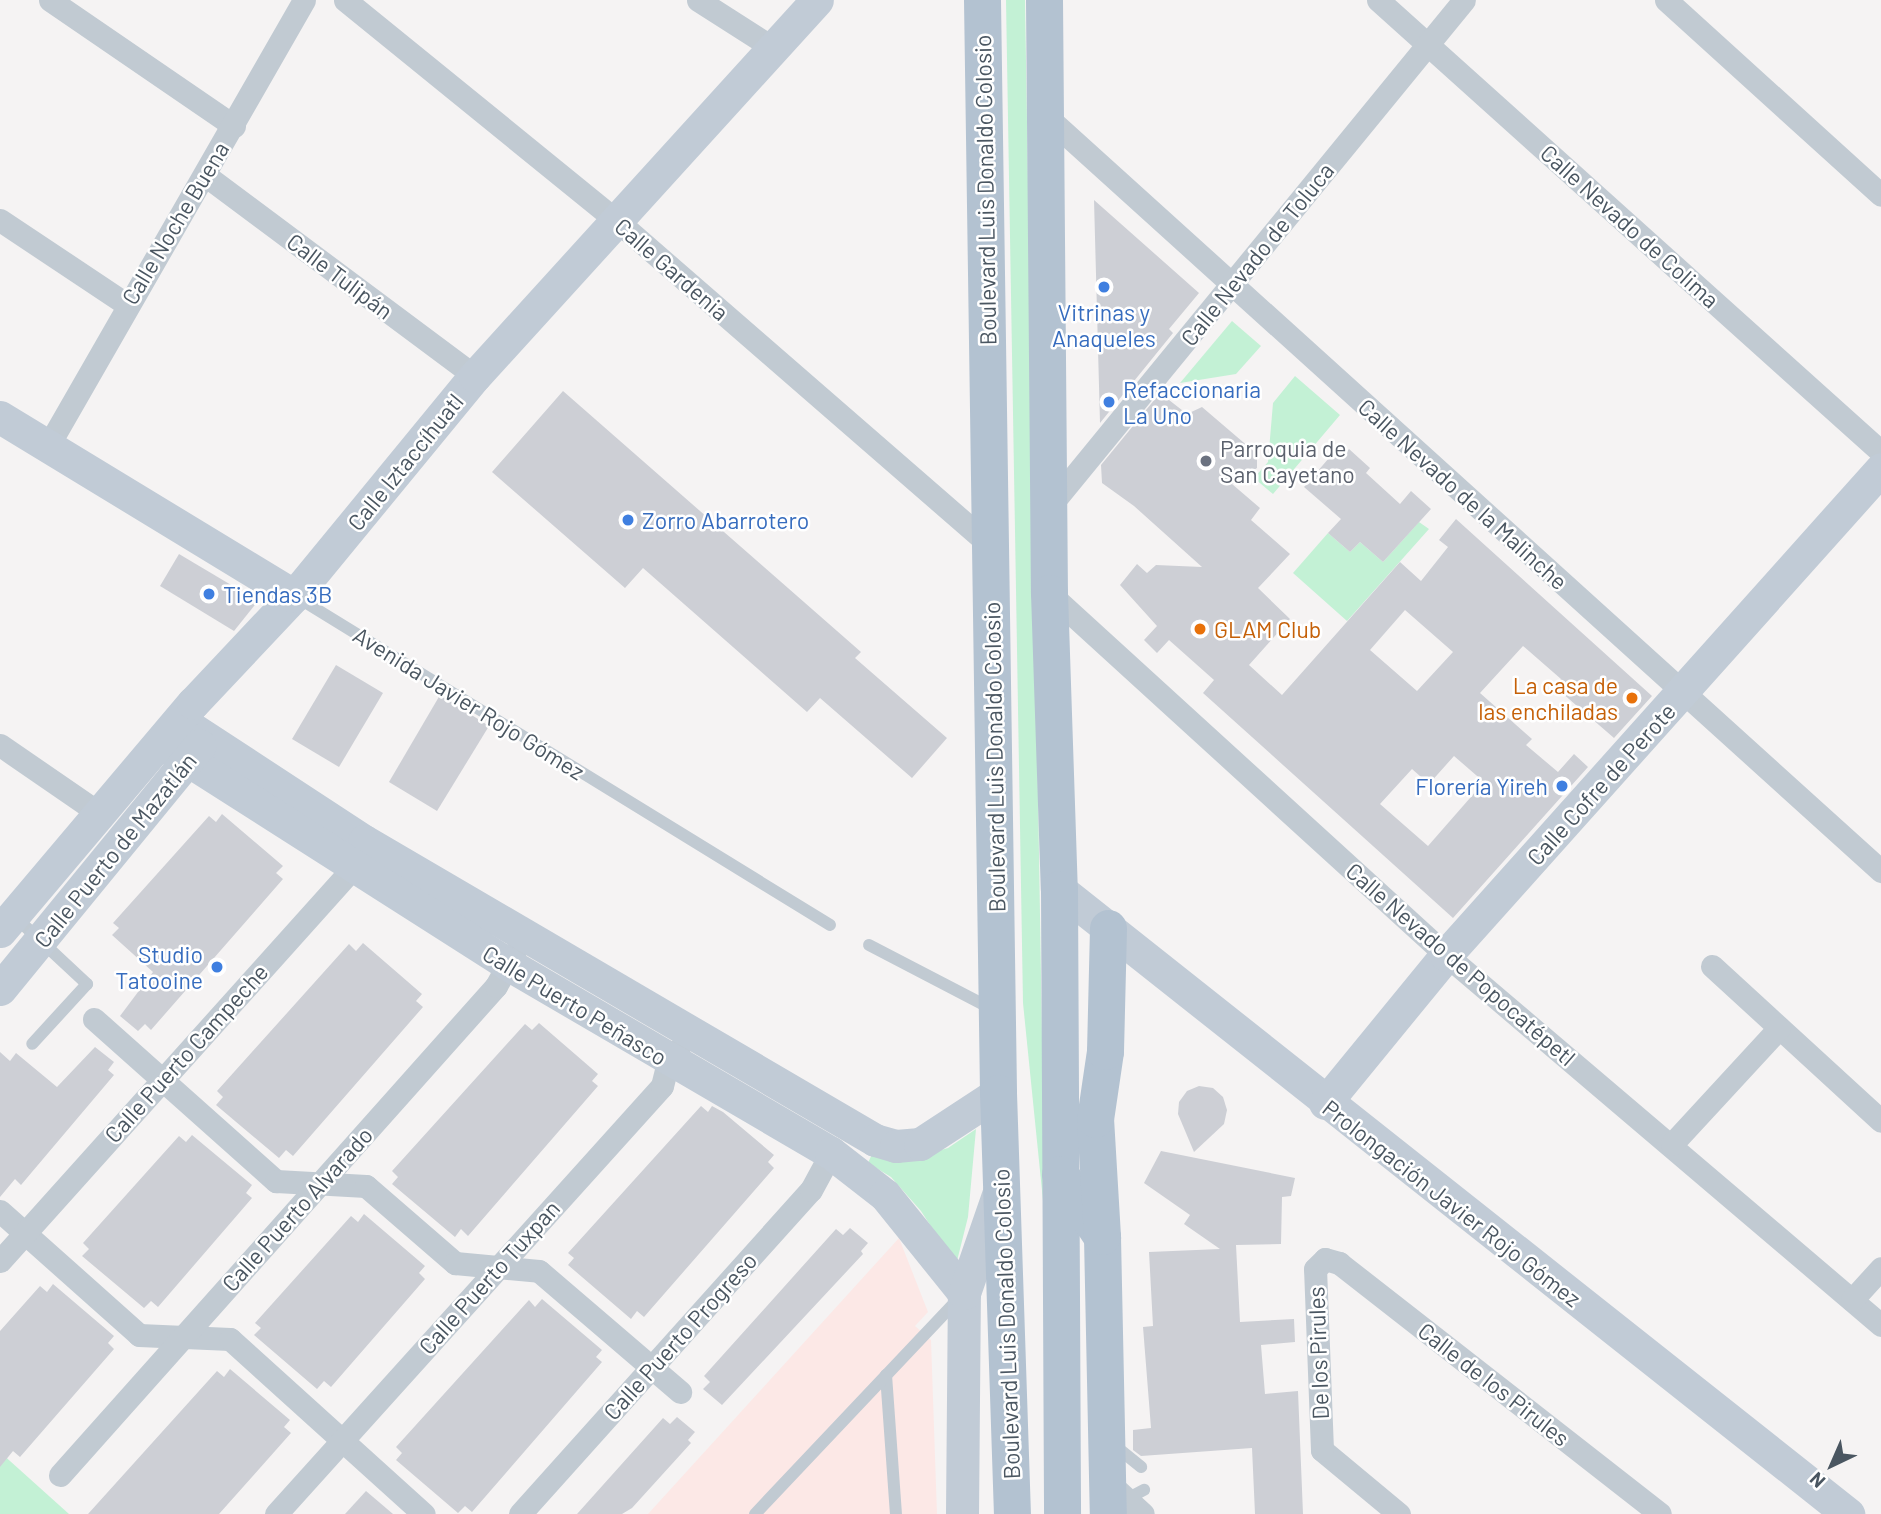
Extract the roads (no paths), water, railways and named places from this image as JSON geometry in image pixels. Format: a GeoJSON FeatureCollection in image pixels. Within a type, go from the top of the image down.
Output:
{"type":"FeatureCollection","features":[{"type":"Feature","properties":{"kind":"main road","name":"Boulevard Luis Donaldo Colosio"},"geometry":{"type":"LineString","coordinates":[[982,0],[999,1013],[998,1093],[1012,1514]]}},
{"type":"Feature","properties":{"kind":"main road"},"geometry":{"type":"LineString","coordinates":[[1044,0],[1049,593],[1059,889],[1062,1514]]}},
{"type":"Feature","properties":{"kind":"main road"},"geometry":{"type":"LineString","coordinates":[[1108,928],[1105,1051],[1095,1119],[1102,1237],[1108,1439],[1123,1502]]}},
{"type":"Feature","properties":{"kind":"main road"},"geometry":{"type":"LineString","coordinates":[[1059,1174],[1102,1237]]}},
{"type":"Feature","properties":{"kind":"street"},"geometry":{"type":"LineString","coordinates":[[50,0],[234,125]]}},
{"type":"Feature","properties":{"kind":"street","name":"Calle Noche Buena"},"geometry":{"type":"LineString","coordinates":[[48,446],[126,304],[205,176],[304,0]]}},
{"type":"Feature","properties":{"kind":"street","name":"Calle Gardenia"},"geometry":{"type":"LineString","coordinates":[[345,0],[616,220],[991,547]]}},
{"type":"Feature","properties":{"kind":"street"},"geometry":{"type":"LineString","coordinates":[[698,0],[773,48]]}},
{"type":"Feature","properties":{"kind":"street","name":"Calle Iztaccíhuatl"},"geometry":{"type":"LineString","coordinates":[[7,923],[99,813],[185,733],[475,376],[817,0]]}},
{"type":"Feature","properties":{"kind":"street","name":"Calle Nevado de Colima"},"geometry":{"type":"LineString","coordinates":[[1378,0],[1881,452]]}},
{"type":"Feature","properties":{"kind":"street","name":"Calle Nevado de Toluca"},"geometry":{"type":"LineString","coordinates":[[1049,507],[1232,287],[1464,0]]}},
{"type":"Feature","properties":{"kind":"street"},"geometry":{"type":"LineString","coordinates":[[1666,0],[1881,195]]}},
{"type":"Feature","properties":{"kind":"street","name":"Calle Nevado de la Malinche"},"geometry":{"type":"LineString","coordinates":[[1046,116],[1881,871]]}},
{"type":"Feature","properties":{"kind":"street","name":"Calle Tulipán"},"geometry":{"type":"LineString","coordinates":[[205,176],[475,376]]}},
{"type":"Feature","properties":{"kind":"street"},"geometry":{"type":"LineString","coordinates":[[0,220],[126,304]]}},
{"type":"Feature","properties":{"kind":"street","name":"Avenida Javier Rojo Gómez"},"geometry":{"type":"LineString","coordinates":[[0,417],[295,596]]}},
{"type":"Feature","properties":{"kind":"street","name":"Calle Cofre de Perote"},"geometry":{"type":"LineString","coordinates":[[1325,1103],[1446,955],[1881,469]]}},
{"type":"Feature","properties":{"kind":"street","name":"Calle Nevado de Popocatépetl"},"geometry":{"type":"LineString","coordinates":[[1049,593],[1446,955],[1672,1144],[1881,1325]]}},
{"type":"Feature","properties":{"kind":"street","name":"Calle Puerto Peñasco"},"geometry":{"type":"LineString","coordinates":[[185,733],[506,963],[668,1062],[831,1153],[885,1195],[964,1293]]}},
{"type":"Feature","properties":{"kind":"street","name":"Calle Puerto de Mazatlán"},"geometry":{"type":"LineString","coordinates":[[0,989],[41,941],[185,733]]}},
{"type":"Feature","properties":{"kind":"street"},"geometry":{"type":"LineString","coordinates":[[0,745],[99,813]]}},
{"type":"Feature","properties":{"kind":"street","name":"Calle Puerto Peñasco"},"geometry":{"type":"LineString","coordinates":[[358,855],[528,938],[875,1140],[896,1146],[920,1144],[998,1093]]}},
{"type":"Feature","properties":{"kind":"street","name":"Calle Puerto Campeche"},"geometry":{"type":"LineString","coordinates":[[0,1261],[358,855]]}},
{"type":"Feature","properties":{"kind":"street","name":"Prolongación Javier Rojo Gómez"},"geometry":{"type":"LineString","coordinates":[[1059,889],[1325,1103],[1848,1514]]}},
{"type":"Feature","properties":{"kind":"street","name":"Calle Puerto Alvarado"},"geometry":{"type":"LineString","coordinates":[[60,1475],[495,986],[506,963],[528,938]]}},
{"type":"Feature","properties":{"kind":"street"},"geometry":{"type":"LineString","coordinates":[[1712,966],[1881,1121]]}},
{"type":"Feature","properties":{"kind":"street"},"geometry":{"type":"LineString","coordinates":[[94,1019],[276,1181],[366,1186],[455,1263],[539,1271],[680,1392]]}},
{"type":"Feature","properties":{"kind":"street"},"geometry":{"type":"LineString","coordinates":[[1672,1144],[1779,1028]]}},
{"type":"Feature","properties":{"kind":"street","name":"Calle Puerto Tuxpan"},"geometry":{"type":"LineString","coordinates":[[276,1514],[662,1086],[668,1062],[691,1034]]}},
{"type":"Feature","properties":{"kind":"street","name":"Calle Puerto Progreso"},"geometry":{"type":"LineString","coordinates":[[520,1514],[811,1190],[831,1153]]}},
{"type":"Feature","properties":{"kind":"street"},"geometry":{"type":"LineString","coordinates":[[962,1514],[964,1293],[1001,1186]]}},
{"type":"Feature","properties":{"kind":"street"},"geometry":{"type":"LineString","coordinates":[[0,1212],[139,1335],[230,1339],[424,1514]]}},
{"type":"Feature","properties":{"kind":"street","name":"De los Pirules"},"geometry":{"type":"LineString","coordinates":[[1325,1259],[1315,1269],[1322,1450],[1399,1514]]}},
{"type":"Feature","properties":{"kind":"street","name":"Calle de los Pirules"},"geometry":{"type":"LineString","coordinates":[[1325,1259],[1339,1263],[1660,1514]]}},
{"type":"Feature","properties":{"kind":"street"},"geometry":{"type":"LineString","coordinates":[[1852,1300],[1881,1268]]}},
{"type":"Feature","properties":{"kind":"lane","name":"Avenida Javier Rojo Gómez"},"geometry":{"type":"LineString","coordinates":[[295,596],[830,925]]}},
{"type":"Feature","properties":{"kind":"lane"},"geometry":{"type":"LineString","coordinates":[[7,923],[41,941],[87,984],[32,1044]]}},
{"type":"Feature","properties":{"kind":"lane"},"geometry":{"type":"LineString","coordinates":[[869,945],[999,1013]]}},
{"type":"Feature","properties":{"kind":"lane"},"geometry":{"type":"LineString","coordinates":[[754,1514],[964,1293]]}},
{"type":"Feature","properties":{"kind":"lane"},"geometry":{"type":"LineString","coordinates":[[886,1375],[896,1514]]}},
{"type":"Feature","properties":{"kind":"lane"},"geometry":{"type":"LineString","coordinates":[[1108,1439],[1141,1467]]}},
{"type":"Feature","properties":{"kind":"place","name":"Vitrinas y Anaqueles"},"geometry":{"type":"Point","coordinates":[1104,287]}},
{"type":"Feature","properties":{"kind":"place","name":"Refaccionaria La Uno"},"geometry":{"type":"Point","coordinates":[1109,402]}},
{"type":"Feature","properties":{"kind":"place","name":"Parroquia de San Cayetano"},"geometry":{"type":"Point","coordinates":[1206,461]}},
{"type":"Feature","properties":{"kind":"place","name":"Zorro Abarrotero"},"geometry":{"type":"Point","coordinates":[628,520]}},
{"type":"Feature","properties":{"kind":"place","name":"Tiendas 3B"},"geometry":{"type":"Point","coordinates":[209,594]}},
{"type":"Feature","properties":{"kind":"place","name":"GLAM Club"},"geometry":{"type":"Point","coordinates":[1200,629]}},
{"type":"Feature","properties":{"kind":"place","name":"La casa de las enchiladas"},"geometry":{"type":"Point","coordinates":[1632,698]}},
{"type":"Feature","properties":{"kind":"place","name":"Florería Yireh"},"geometry":{"type":"Point","coordinates":[1562,786]}},
{"type":"Feature","properties":{"kind":"place","name":"Studio Tatooine"},"geometry":{"type":"Point","coordinates":[217,967]}}]}
